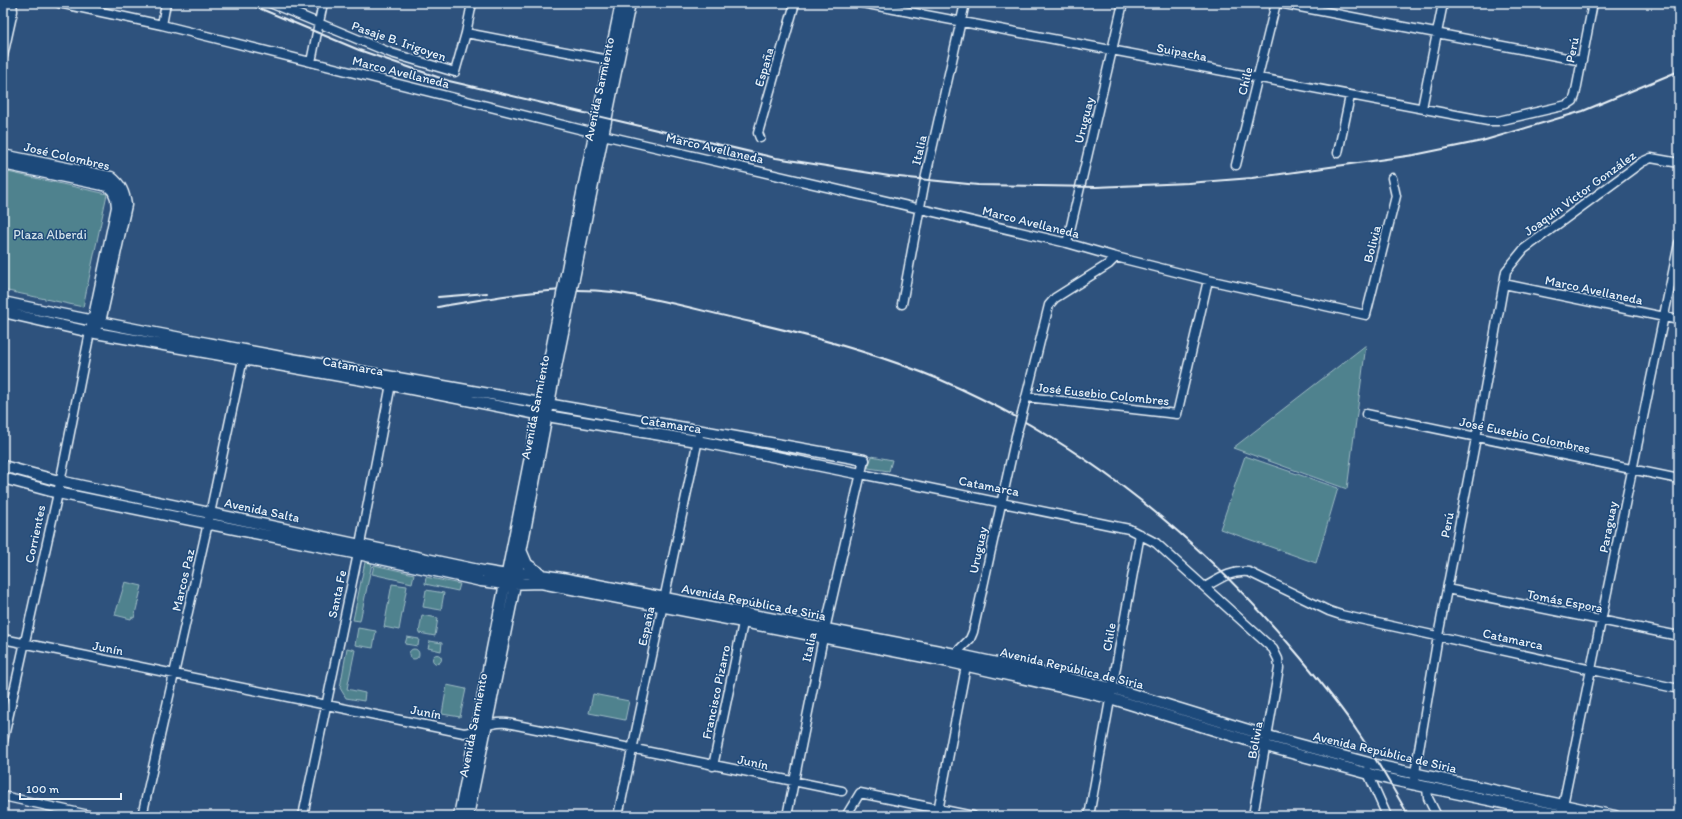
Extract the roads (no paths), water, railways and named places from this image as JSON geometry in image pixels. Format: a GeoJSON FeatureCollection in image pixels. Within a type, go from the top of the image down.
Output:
{"type":"FeatureCollection","features":[{"type":"Feature","properties":{"kind":"main road","name":"Avenida Sarmiento"},"geometry":{"type":"LineString","coordinates":[[598,133],[609,60],[620,3]]}},
{"type":"Feature","properties":{"kind":"main road","name":"Avenida Sarmiento"},"geometry":{"type":"LineString","coordinates":[[459,816],[506,579],[516,550],[598,133],[630,3]]}},
{"type":"Feature","properties":{"kind":"main road"},"geometry":{"type":"LineString","coordinates":[[1675,3],[1679,4]]}},
{"type":"Feature","properties":{"kind":"main road","name":"José Colombres"},"geometry":{"type":"LineString","coordinates":[[3,155],[110,177],[118,182],[117,190],[108,186],[3,164]]}},
{"type":"Feature","properties":{"kind":"main road","name":"Corrientes"},"geometry":{"type":"LineString","coordinates":[[90,332],[96,321],[117,206],[117,190]]}},
{"type":"Feature","properties":{"kind":"main road","name":"Catamarca"},"geometry":{"type":"LineString","coordinates":[[3,302],[245,349],[543,415],[642,433],[699,435],[864,460]]}},
{"type":"Feature","properties":{"kind":"main road","name":"Catamarca"},"geometry":{"type":"LineString","coordinates":[[3,312],[90,332],[242,359],[569,408],[699,435],[861,474]]}},
{"type":"Feature","properties":{"kind":"main road"},"geometry":{"type":"LineString","coordinates":[[522,400],[535,397],[549,381],[555,398],[569,408]]}},
{"type":"Feature","properties":{"kind":"main road","name":"Avenida Salta"},"geometry":{"type":"LineString","coordinates":[[3,466],[59,480],[211,512],[359,549],[482,576],[506,579],[516,578]]}},
{"type":"Feature","properties":{"kind":"main road","name":"Avenida Salta"},"geometry":{"type":"LineString","coordinates":[[3,478],[58,492],[208,523],[359,549]]}},
{"type":"Feature","properties":{"kind":"main road","name":"Avenida Sarmiento"},"geometry":{"type":"LineString","coordinates":[[468,816],[516,578],[516,550]]}},
{"type":"Feature","properties":{"kind":"main road"},"geometry":{"type":"LineString","coordinates":[[501,603],[482,576],[500,567],[516,550],[530,568],[543,580],[521,589],[512,600]]}},
{"type":"Feature","properties":{"kind":"main road","name":"Avenida República de Siria"},"geometry":{"type":"LineString","coordinates":[[516,578],[543,580],[824,634],[1111,693],[1368,773],[1413,785],[1562,816]]}},
{"type":"Feature","properties":{"kind":"main road","name":"Avenida República de Siria"},"geometry":{"type":"LineString","coordinates":[[663,603],[743,623],[824,634]]}},
{"type":"Feature","properties":{"kind":"main road","name":"Avenida República de Siria"},"geometry":{"type":"LineString","coordinates":[[959,661],[1111,693]]}},
{"type":"Feature","properties":{"kind":"main road","name":"Avenida República de Siria"},"geometry":{"type":"LineString","coordinates":[[1267,741],[1615,816]]}},
{"type":"Feature","properties":{"kind":"street"},"geometry":{"type":"LineString","coordinates":[[3,18],[7,3]]}},
{"type":"Feature","properties":{"kind":"street"},"geometry":{"type":"LineString","coordinates":[[3,56],[13,11],[12,3]]}},
{"type":"Feature","properties":{"kind":"street","name":"Marco Avellaneda"},"geometry":{"type":"LineString","coordinates":[[59,3],[162,25],[598,133],[1067,243],[1208,280],[1366,315]]}},
{"type":"Feature","properties":{"kind":"street"},"geometry":{"type":"LineString","coordinates":[[162,25],[166,3]]}},
{"type":"Feature","properties":{"kind":"street","name":"Pasaje B. Irigoyen"},"geometry":{"type":"LineString","coordinates":[[270,3],[391,53],[455,72],[466,32]]}},
{"type":"Feature","properties":{"kind":"street"},"geometry":{"type":"LineString","coordinates":[[311,62],[323,3]]}},
{"type":"Feature","properties":{"kind":"street"},"geometry":{"type":"LineString","coordinates":[[472,3],[466,32],[609,60]]}},
{"type":"Feature","properties":{"kind":"street","name":"España"},"geometry":{"type":"LineString","coordinates":[[760,138],[758,133],[795,3]]}},
{"type":"Feature","properties":{"kind":"street","name":"Suipacha"},"geometry":{"type":"LineString","coordinates":[[862,3],[1258,79],[1488,121],[1498,121],[1567,105],[1572,101]]}},
{"type":"Feature","properties":{"kind":"street","name":"Italia"},"geometry":{"type":"LineString","coordinates":[[902,304],[919,208],[965,3]]}},
{"type":"Feature","properties":{"kind":"street","name":"Uruguay"},"geometry":{"type":"LineString","coordinates":[[1067,243],[1123,3]]}},
{"type":"Feature","properties":{"kind":"street"},"geometry":{"type":"LineString","coordinates":[[1278,3],[1438,32],[1582,61]]}},
{"type":"Feature","properties":{"kind":"street","name":"Chile"},"geometry":{"type":"LineString","coordinates":[[1236,165],[1278,3]]}},
{"type":"Feature","properties":{"kind":"street"},"geometry":{"type":"LineString","coordinates":[[1422,108],[1443,3]]}},
{"type":"Feature","properties":{"kind":"street","name":"Perú"},"geometry":{"type":"LineString","coordinates":[[1572,101],[1576,96],[1593,3]]}},
{"type":"Feature","properties":{"kind":"street"},"geometry":{"type":"LineString","coordinates":[[1338,153],[1350,96]]}},
{"type":"Feature","properties":{"kind":"street","name":"Joaquín Víctor González"},"geometry":{"type":"LineString","coordinates":[[1506,271],[1524,249],[1642,162],[1651,158],[1679,163]]}},
{"type":"Feature","properties":{"kind":"street","name":"Bolivia"},"geometry":{"type":"LineString","coordinates":[[1366,315],[1396,196],[1392,178]]}},
{"type":"Feature","properties":{"kind":"street","name":"Paraguay"},"geometry":{"type":"LineString","coordinates":[[1562,816],[1563,805],[1679,243]]}},
{"type":"Feature","properties":{"kind":"street"},"geometry":{"type":"LineString","coordinates":[[1026,397],[1049,305],[1055,298],[1110,264],[1116,257]]}},
{"type":"Feature","properties":{"kind":"street","name":"Perú"},"geometry":{"type":"LineString","coordinates":[[1413,785],[1438,636],[1506,271]]}},
{"type":"Feature","properties":{"kind":"street","name":"José Eusebio Colombres"},"geometry":{"type":"LineString","coordinates":[[1026,397],[1177,414],[1208,280]]}},
{"type":"Feature","properties":{"kind":"street","name":"Marco Avellaneda"},"geometry":{"type":"LineString","coordinates":[[1504,284],[1679,320]]}},
{"type":"Feature","properties":{"kind":"street","name":"Corrientes"},"geometry":{"type":"LineString","coordinates":[[3,741],[58,492],[59,480],[90,332]]}},
{"type":"Feature","properties":{"kind":"street","name":"Marcos Paz"},"geometry":{"type":"LineString","coordinates":[[142,816],[211,512],[245,349]]}},
{"type":"Feature","properties":{"kind":"street","name":"Santa Fe"},"geometry":{"type":"LineString","coordinates":[[303,816],[359,549],[392,381]]}},
{"type":"Feature","properties":{"kind":"street","name":"Uruguay"},"geometry":{"type":"LineString","coordinates":[[959,661],[973,632],[1001,502],[1026,397]]}},
{"type":"Feature","properties":{"kind":"street","name":"José Eusebio Colombres"},"geometry":{"type":"LineString","coordinates":[[1366,414],[1679,479]]}},
{"type":"Feature","properties":{"kind":"street","name":"España"},"geometry":{"type":"LineString","coordinates":[[618,816],[630,749],[699,435]]}},
{"type":"Feature","properties":{"kind":"street","name":"Italia"},"geometry":{"type":"LineString","coordinates":[[787,816],[824,634],[864,460]]}},
{"type":"Feature","properties":{"kind":"street","name":"Catamarca"},"geometry":{"type":"LineString","coordinates":[[861,474],[1118,526],[1140,534],[1156,543],[1273,649],[1278,659],[1279,668]]}},
{"type":"Feature","properties":{"kind":"street","name":"Chile"},"geometry":{"type":"LineString","coordinates":[[1089,816],[1140,534]]}},
{"type":"Feature","properties":{"kind":"street","name":"Catamarca"},"geometry":{"type":"LineString","coordinates":[[1205,587],[1226,575],[1240,571],[1249,572],[1340,615],[1679,689]]}},
{"type":"Feature","properties":{"kind":"street","name":"Tomás Espora"},"geometry":{"type":"LineString","coordinates":[[1447,589],[1679,636]]}},
{"type":"Feature","properties":{"kind":"street","name":"Francisco Pizarro"},"geometry":{"type":"LineString","coordinates":[[713,766],[743,623]]}},
{"type":"Feature","properties":{"kind":"street","name":"Junín"},"geometry":{"type":"LineString","coordinates":[[3,639],[464,733],[475,732],[486,725],[499,722],[507,723],[842,792]]}},
{"type":"Feature","properties":{"kind":"street"},"geometry":{"type":"LineString","coordinates":[[938,812],[959,661]]}},
{"type":"Feature","properties":{"kind":"street","name":"Bolivia"},"geometry":{"type":"LineString","coordinates":[[1253,816],[1279,668]]}},
{"type":"Feature","properties":{"kind":"street"},"geometry":{"type":"LineString","coordinates":[[1365,762],[1368,773],[1387,816]]}},
{"type":"Feature","properties":{"kind":"street"},"geometry":{"type":"LineString","coordinates":[[1427,788],[1428,798],[1436,816]]}},
{"type":"Feature","properties":{"kind":"street"},"geometry":{"type":"LineString","coordinates":[[846,816],[860,794],[938,812],[973,816]]}},
{"type":"Feature","properties":{"kind":"street"},"geometry":{"type":"LineString","coordinates":[[3,796],[93,816]]}},
{"type":"Feature","properties":{"kind":"railway"},"geometry":{"type":"LineString","coordinates":[[247,3],[359,50],[449,81],[776,158],[889,176],[978,185],[1096,187],[1188,183],[1252,178],[1414,155],[1482,141],[1583,111],[1679,71]]}},
{"type":"Feature","properties":{"kind":"railway"},"geometry":{"type":"LineString","coordinates":[[438,307],[526,293],[569,290],[613,292],[665,301],[823,340],[871,354],[941,380],[993,405],[1043,433],[1091,464],[1137,498],[1181,534],[1222,573],[1262,614],[1337,702],[1371,752],[1409,816]]}},
{"type":"Feature","properties":{"kind":"railway"},"geometry":{"type":"LineString","coordinates":[[438,297],[487,293]]}},
{"type":"Feature","properties":{"kind":"park label","name":"Plaza Alberdi"},"geometry":{"type":"Point","coordinates":[50,234]}}]}
